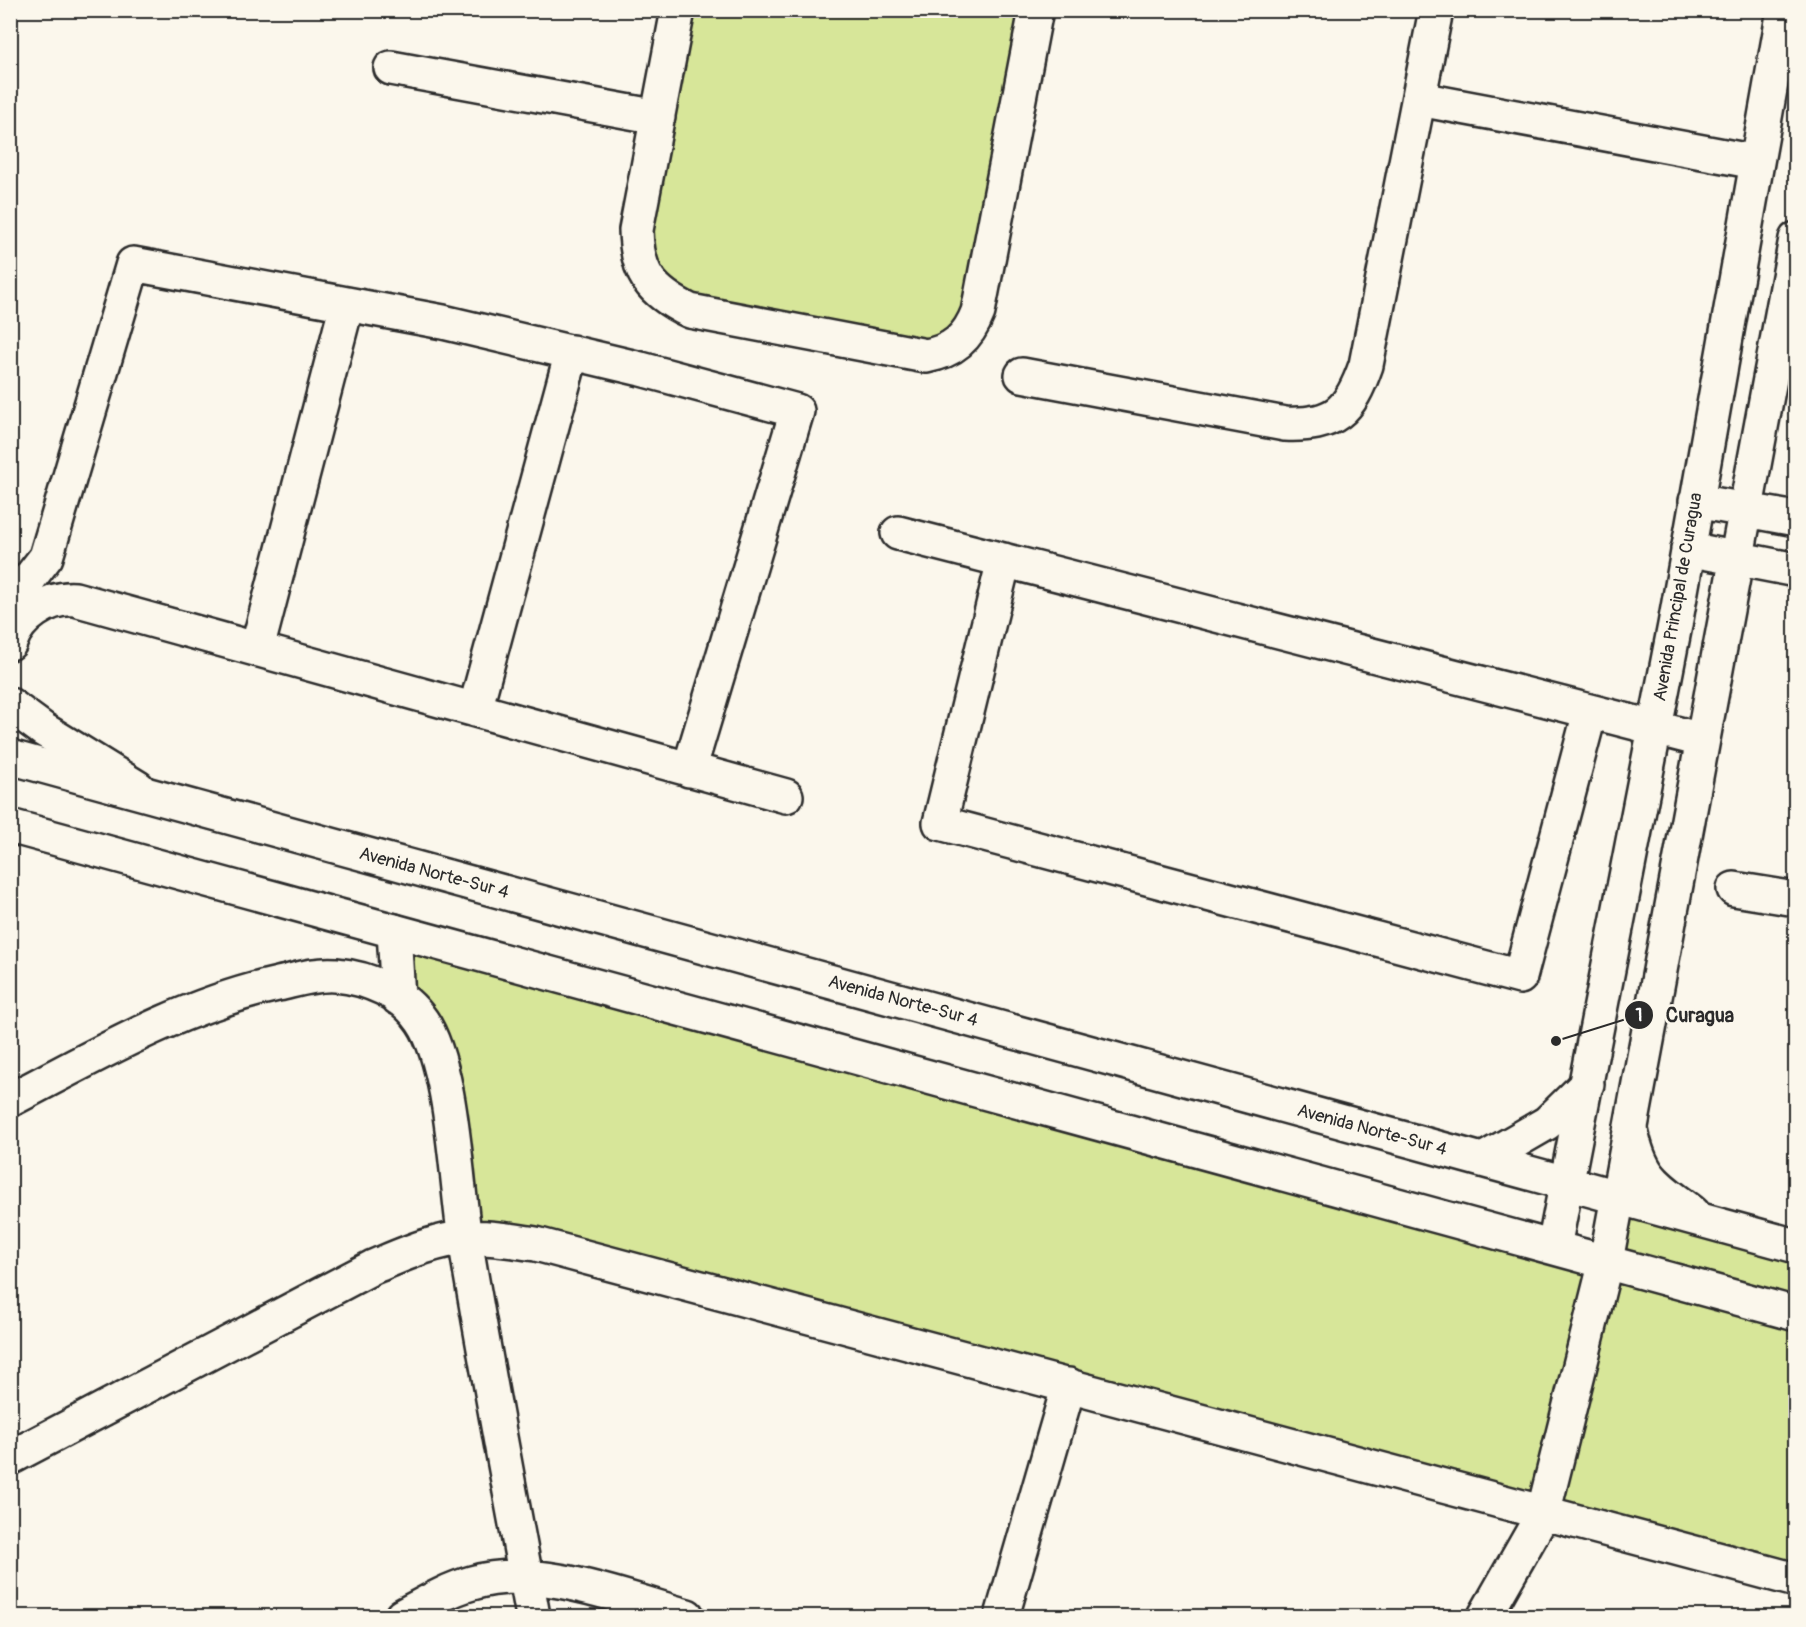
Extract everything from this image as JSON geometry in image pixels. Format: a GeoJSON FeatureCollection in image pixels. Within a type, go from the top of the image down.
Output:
{"type":"FeatureCollection","features":[{"type":"Feature","properties":{"kind":"street"},"geometry":{"type":"LineString","coordinates":[[678,10],[636,230],[636,247],[644,275],[664,296],[690,310],[926,356],[943,353],[956,347],[966,335],[978,312],[1036,10]]}},
{"type":"Feature","properties":{"kind":"street"},"geometry":{"type":"LineString","coordinates":[[1022,375],[1286,424],[1320,423],[1342,411],[1359,386],[1366,365],[1436,10]]}},
{"type":"Feature","properties":{"kind":"street","name":"Avenida Principal de Curagua"},"geometry":{"type":"LineString","coordinates":[[1554,1246],[1568,1184],[1688,549],[1784,10]]}},
{"type":"Feature","properties":{"kind":"street"},"geometry":{"type":"LineString","coordinates":[[391,68],[658,117]]}},
{"type":"Feature","properties":{"kind":"street"},"geometry":{"type":"LineString","coordinates":[[1419,99],[1756,162]]}},
{"type":"Feature","properties":{"kind":"street"},"geometry":{"type":"LineString","coordinates":[[1485,1617],[1543,1514],[1606,1261],[1746,510],[1788,328],[1796,239]]}},
{"type":"Feature","properties":{"kind":"street"},"geometry":{"type":"LineString","coordinates":[[10,592],[29,579],[46,557],[133,264],[443,322],[572,352],[797,411],[689,770]]}},
{"type":"Feature","properties":{"kind":"street"},"geometry":{"type":"LineString","coordinates":[[257,650],[347,304]]}},
{"type":"Feature","properties":{"kind":"street"},"geometry":{"type":"LineString","coordinates":[[476,710],[572,352]]}},
{"type":"Feature","properties":{"kind":"street"},"geometry":{"type":"LineString","coordinates":[[1696,501],[1796,519]]}},
{"type":"Feature","properties":{"kind":"street"},"geometry":{"type":"LineString","coordinates":[[898,533],[1702,740]]}},
{"type":"Feature","properties":{"kind":"street"},"geometry":{"type":"LineString","coordinates":[[1688,549],[1796,570]]}},
{"type":"Feature","properties":{"kind":"street"},"geometry":{"type":"LineString","coordinates":[[1004,560],[940,823],[1520,977],[1590,712]]}},
{"type":"Feature","properties":{"kind":"street"},"geometry":{"type":"LineString","coordinates":[[13,630],[50,602],[62,598],[75,598],[786,796]]}},
{"type":"Feature","properties":{"kind":"street"},"geometry":{"type":"LineString","coordinates":[[10,705],[44,730],[150,795]]}},
{"type":"Feature","properties":{"kind":"street","name":"Avenida Norte-Sur 4"},"geometry":{"type":"LineString","coordinates":[[10,757],[1796,1246]]}},
{"type":"Feature","properties":{"kind":"street"},"geometry":{"type":"LineString","coordinates":[[10,826],[1554,1246],[1796,1314]]}},
{"type":"Feature","properties":{"kind":"street"},"geometry":{"type":"LineString","coordinates":[[1734,889],[1796,899]]}},
{"type":"Feature","properties":{"kind":"street"},"geometry":{"type":"LineString","coordinates":[[394,932],[398,998]]}},
{"type":"Feature","properties":{"kind":"street"},"geometry":{"type":"LineString","coordinates":[[10,1100],[165,1021],[214,1000],[259,988],[333,974],[383,987],[423,1022],[433,1043],[441,1069],[465,1238],[533,1617]]}},
{"type":"Feature","properties":{"kind":"street"},"geometry":{"type":"LineString","coordinates":[[1483,1160],[1547,1123],[1587,1084]]}},
{"type":"Feature","properties":{"kind":"street"},"geometry":{"type":"LineString","coordinates":[[1631,1130],[1637,1159],[1647,1175],[1704,1221]]}},
{"type":"Feature","properties":{"kind":"street"},"geometry":{"type":"LineString","coordinates":[[10,1458],[373,1267],[421,1248],[465,1238],[536,1244],[1796,1580]]}},
{"type":"Feature","properties":{"kind":"street"},"geometry":{"type":"LineString","coordinates":[[1002,1617],[1069,1385]]}},
{"type":"Feature","properties":{"kind":"street"},"geometry":{"type":"LineString","coordinates":[[402,1617],[447,1592],[472,1582],[526,1577],[588,1588],[687,1617]]}},
{"type":"Feature","properties":{"kind":"green space"},"geometry":{"type":"Polygon","coordinates":[[[678,11],[1036,11],[956,347],[690,311],[644,275],[678,11]]]}},
{"type":"Feature","properties":{"kind":"green space"},"geometry":{"type":"Polygon","coordinates":[[[394,931],[1605,1260],[1618,1198],[1795,1246],[1795,1580],[465,1238],[423,1022],[394,931]]]}},
{"type":"Feature","properties":{"kind":"place","name":"Curagua"},"geometry":{"type":"Point","coordinates":[1556,1041]}}]}
